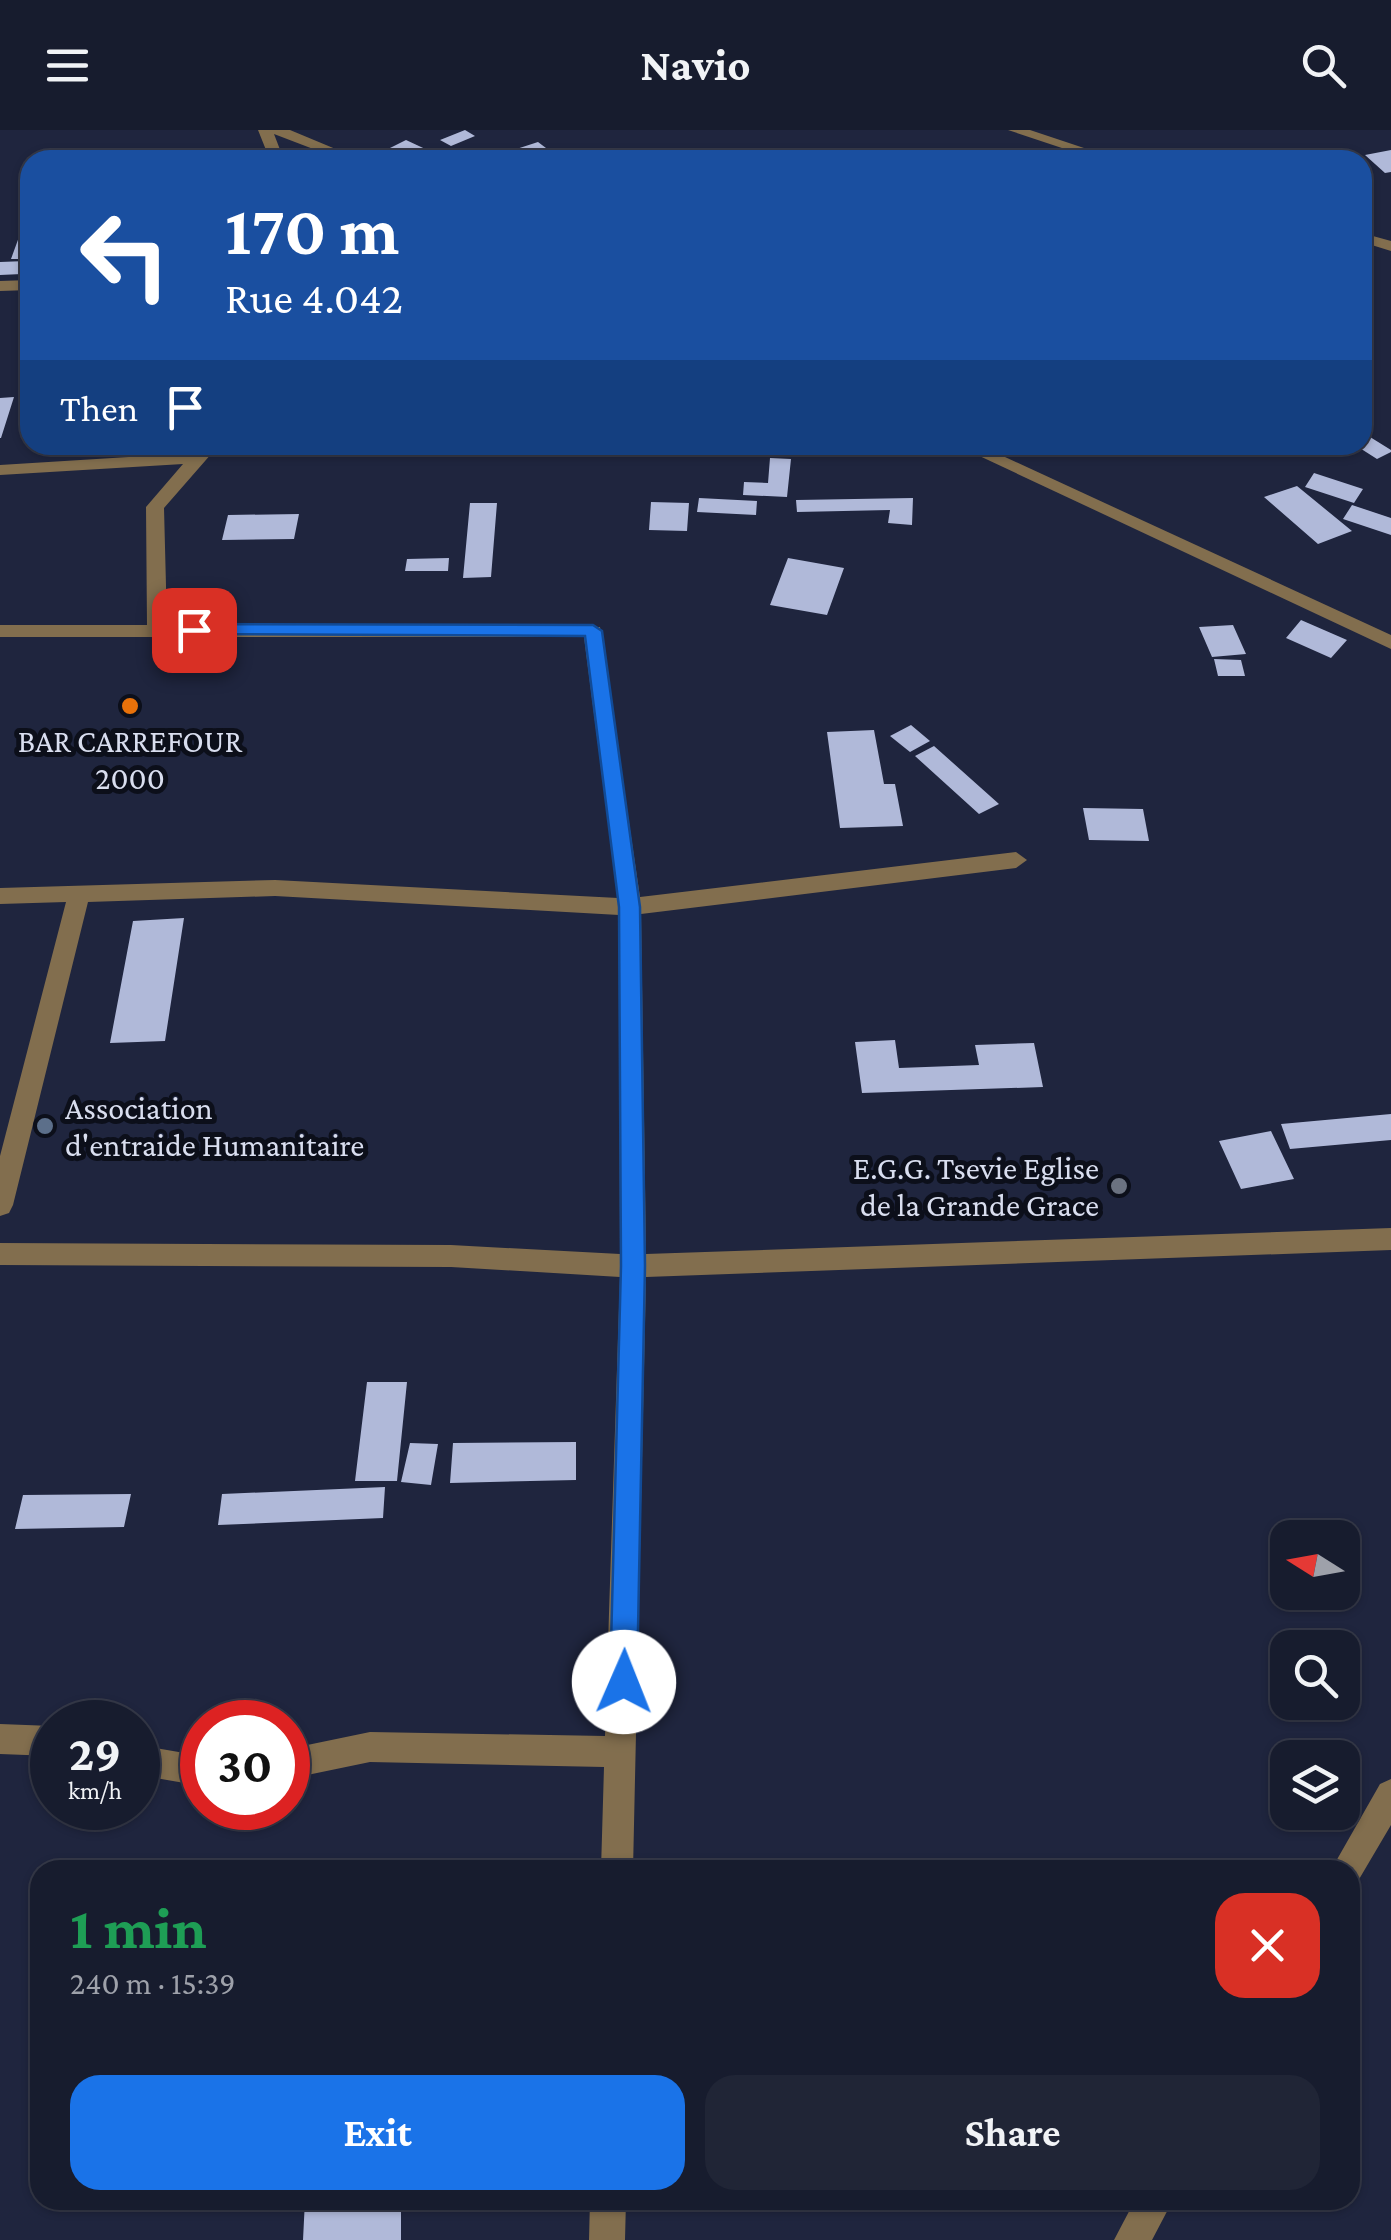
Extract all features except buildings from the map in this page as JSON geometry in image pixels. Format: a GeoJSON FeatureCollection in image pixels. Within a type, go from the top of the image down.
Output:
{"type":"FeatureCollection","features":[{"type":"Feature","properties":{"kind":"street"},"geometry":{"type":"LineString","coordinates":[[277,130],[329,150]]}},
{"type":"Feature","properties":{"kind":"street"},"geometry":{"type":"LineString","coordinates":[[1018,130],[1081,150]]}},
{"type":"Feature","properties":{"kind":"street"},"geometry":{"type":"LineString","coordinates":[[0,470],[161,455]]}},
{"type":"Feature","properties":{"kind":"street"},"geometry":{"type":"LineString","coordinates":[[157,630],[156,507],[201,455]]}},
{"type":"Feature","properties":{"kind":"street"},"geometry":{"type":"LineString","coordinates":[[987,455],[1391,643]]}},
{"type":"Feature","properties":{"kind":"street"},"geometry":{"type":"LineString","coordinates":[[0,630],[593,631],[630,907],[633,1266],[617,1860]]}},
{"type":"Feature","properties":{"kind":"street"},"geometry":{"type":"LineString","coordinates":[[0,896],[275,888],[630,907],[1016,860]]}},
{"type":"Feature","properties":{"kind":"street"},"geometry":{"type":"LineString","coordinates":[[0,1205],[80,894]]}},
{"type":"Feature","properties":{"kind":"street"},"geometry":{"type":"LineString","coordinates":[[0,1254],[451,1256],[633,1266],[1391,1239]]}},
{"type":"Feature","properties":{"kind":"street"},"geometry":{"type":"LineString","coordinates":[[0,1740],[30,1741]]}},
{"type":"Feature","properties":{"kind":"street"},"geometry":{"type":"LineString","coordinates":[[310,1759],[370,1746],[620,1752]]}},
{"type":"Feature","properties":{"kind":"street"},"geometry":{"type":"LineString","coordinates":[[1353,1860],[1391,1795]]}},
{"type":"Feature","properties":{"kind":"street"},"geometry":{"type":"LineString","coordinates":[[608,2210],[608,2240]]}},
{"type":"Feature","properties":{"kind":"street"},"geometry":{"type":"LineString","coordinates":[[1132,2240],[1150,2210]]}},
{"type":"Feature","properties":{"kind":"place","name":"BAR CARREFOUR 2000"},"geometry":{"type":"Point","coordinates":[130,706]}},
{"type":"Feature","properties":{"kind":"place","name":"Association d'entraide Humanitaire"},"geometry":{"type":"Point","coordinates":[45,1126]}},
{"type":"Feature","properties":{"kind":"place","name":"E.G.G. Tsevie Eglise de la Grande Grace"},"geometry":{"type":"Point","coordinates":[1119,1186]}},
{"type":"Feature","properties":{"kind":"route"},"geometry":{"type":"LineString","coordinates":[[194,630],[593,631],[630,907],[633,1266],[624,1682]]}}]}
